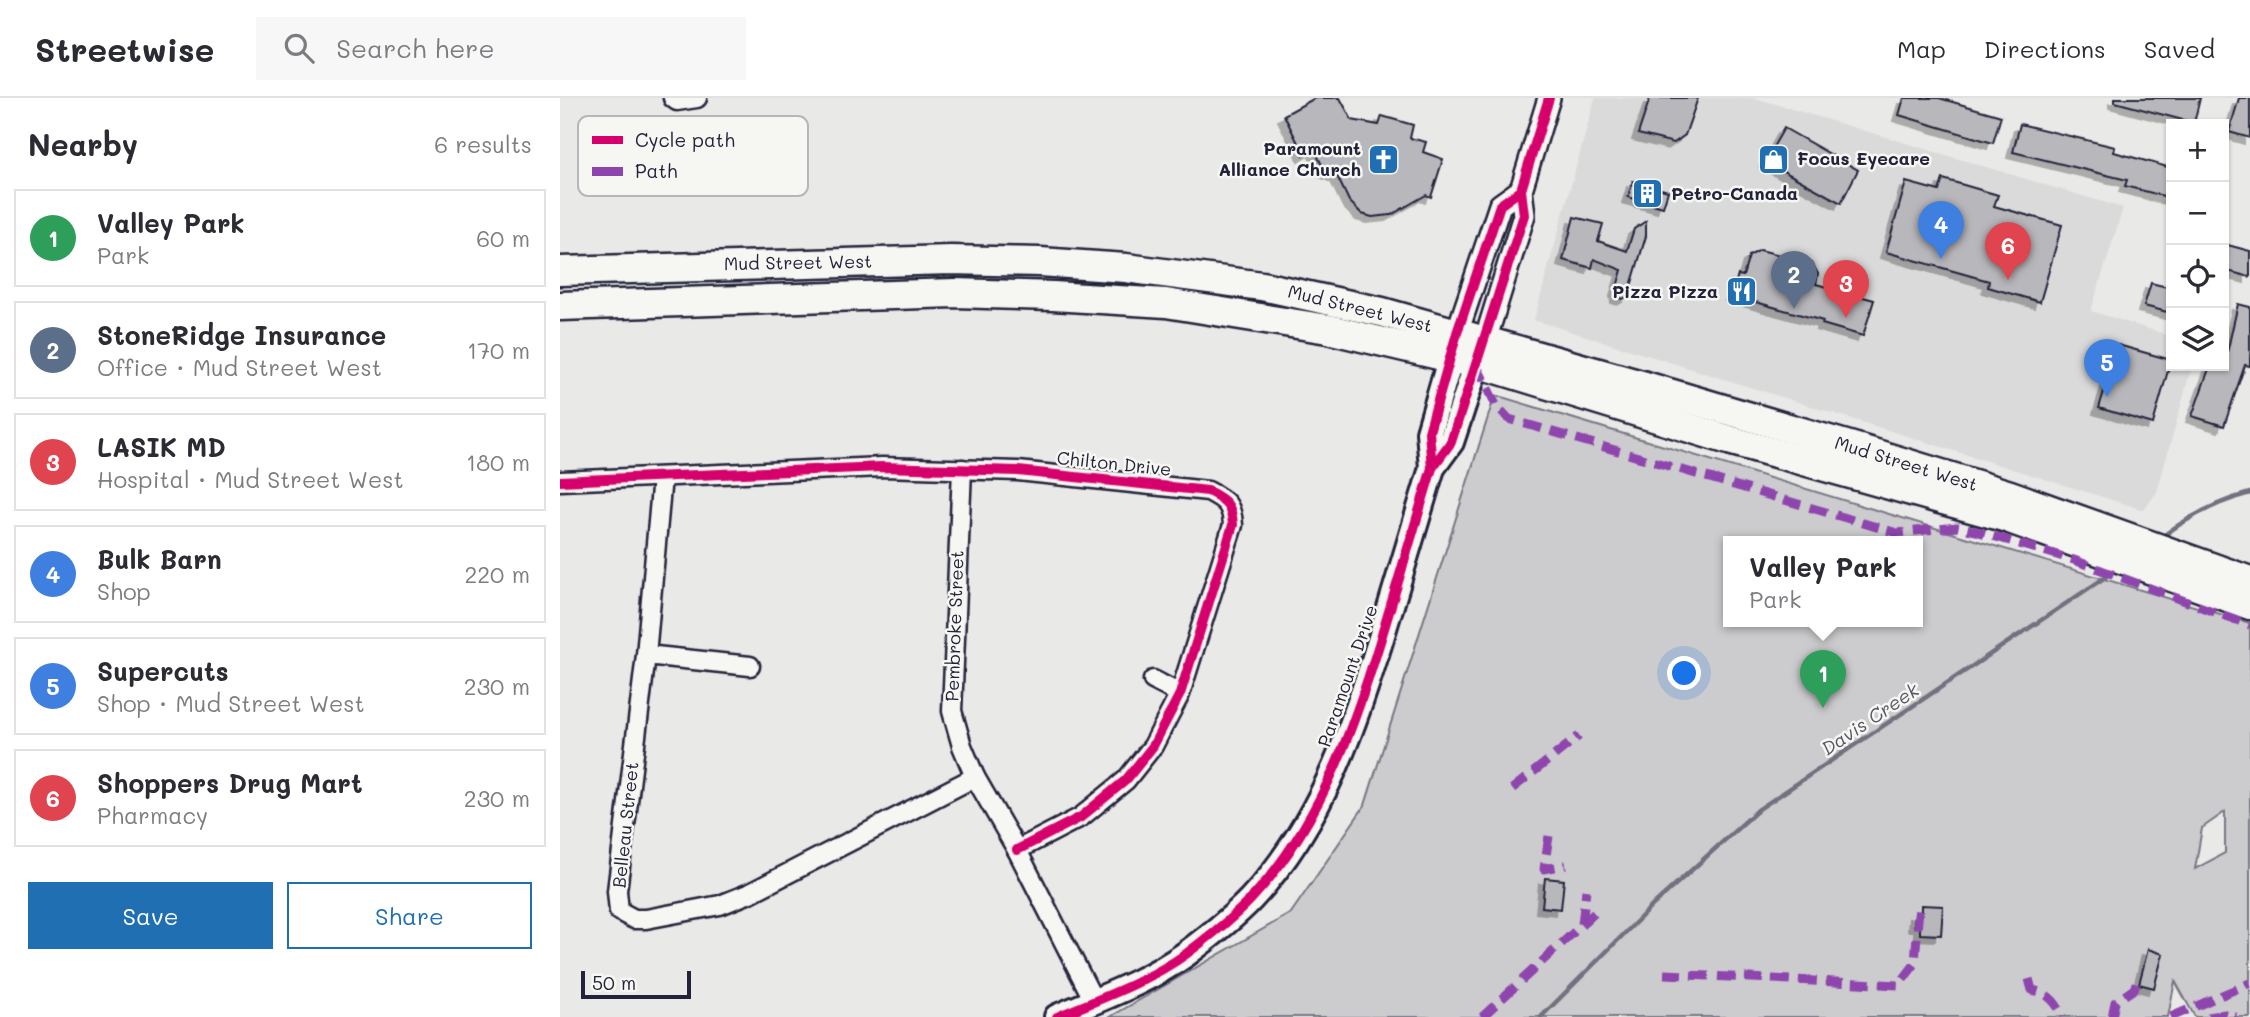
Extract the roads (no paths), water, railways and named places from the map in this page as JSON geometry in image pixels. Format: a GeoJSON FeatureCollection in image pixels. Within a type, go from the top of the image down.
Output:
{"type":"FeatureCollection","features":[{"type":"Feature","properties":{"kind":"main road","name":"Mud Street West"},"geometry":{"type":"LineString","coordinates":[[560,271],[950,260],[1126,268],[1262,286],[1382,312],[1467,349],[1729,440],[2004,517],[2112,542],[2248,596]]}},
{"type":"Feature","properties":{"kind":"main road","name":"Mud Street West"},"geometry":{"type":"LineString","coordinates":[[560,306],[955,293],[1065,296],[1166,303],[1467,349]]}},
{"type":"Feature","properties":{"kind":"main road","name":"Paramount Drive"},"geometry":{"type":"LineString","coordinates":[[1057,1017],[1124,990],[1185,955],[1250,900],[1288,851],[1313,812],[1363,696],[1432,468],[1429,432],[1467,349]]}},
{"type":"Feature","properties":{"kind":"street"},"geometry":{"type":"LineString","coordinates":[[675,100],[696,98]]}},
{"type":"Feature","properties":{"kind":"street","name":"Paramount Drive"},"geometry":{"type":"LineString","coordinates":[[1467,349],[1524,215],[1521,190],[1549,98]]}},
{"type":"Feature","properties":{"kind":"street","name":"Chilton Drive"},"geometry":{"type":"LineString","coordinates":[[560,481],[882,467],[962,469],[1018,471],[1208,491],[1225,499],[1233,510],[1233,525],[1180,694],[1153,746],[1126,780],[1081,817],[1017,850]]}},
{"type":"Feature","properties":{"kind":"street","name":"Pembroke Street"},"geometry":{"type":"LineString","coordinates":[[962,469],[952,711],[975,777],[1017,850],[1094,1001]]}},
{"type":"Feature","properties":{"kind":"street","name":"Belleau Street"},"geometry":{"type":"LineString","coordinates":[[662,478],[646,655],[617,891],[619,911],[634,919],[646,919],[720,905],[750,894],[975,777]]}},
{"type":"Feature","properties":{"kind":"street"},"geometry":{"type":"LineString","coordinates":[[646,655],[750,666]]}},
{"type":"Feature","properties":{"kind":"street"},"geometry":{"type":"LineString","coordinates":[[1153,680],[1180,694]]}},
{"type":"Feature","properties":{"kind":"waterway","name":"Davis Creek"},"geometry":{"type":"LineString","coordinates":[[2160,538],[2203,511],[2250,493]]}},
{"type":"Feature","properties":{"kind":"waterway","name":"Davis Creek"},"geometry":{"type":"LineString","coordinates":[[1541,1017],[1654,904],[1759,809],[2119,568]]}},
{"type":"Feature","properties":{"kind":"place","name":"Paramount Alliance Church"},"geometry":{"type":"Point","coordinates":[1384,159]}},
{"type":"Feature","properties":{"kind":"place","name":"Focus Eyecare"},"geometry":{"type":"Point","coordinates":[1774,159]}},
{"type":"Feature","properties":{"kind":"place","name":"Petro-Canada"},"geometry":{"type":"Point","coordinates":[1648,194]}},
{"type":"Feature","properties":{"kind":"place","name":"Bulk Barn"},"geometry":{"type":"Point","coordinates":[1941,259]}},
{"type":"Feature","properties":{"kind":"place","name":"Shoppers Drug Mart"},"geometry":{"type":"Point","coordinates":[2008,280]}},
{"type":"Feature","properties":{"kind":"place","name":"Pizza Pizza"},"geometry":{"type":"Point","coordinates":[1741,292]}},
{"type":"Feature","properties":{"kind":"place","name":"StoneRidge Insurance"},"geometry":{"type":"Point","coordinates":[1794,309]}},
{"type":"Feature","properties":{"kind":"place","name":"LASIK MD"},"geometry":{"type":"Point","coordinates":[1846,318]}},
{"type":"Feature","properties":{"kind":"place","name":"Supercuts"},"geometry":{"type":"Point","coordinates":[2107,397]}},
{"type":"Feature","properties":{"kind":"place","name":"Valley Park"},"geometry":{"type":"Point","coordinates":[1823,708]}}]}
